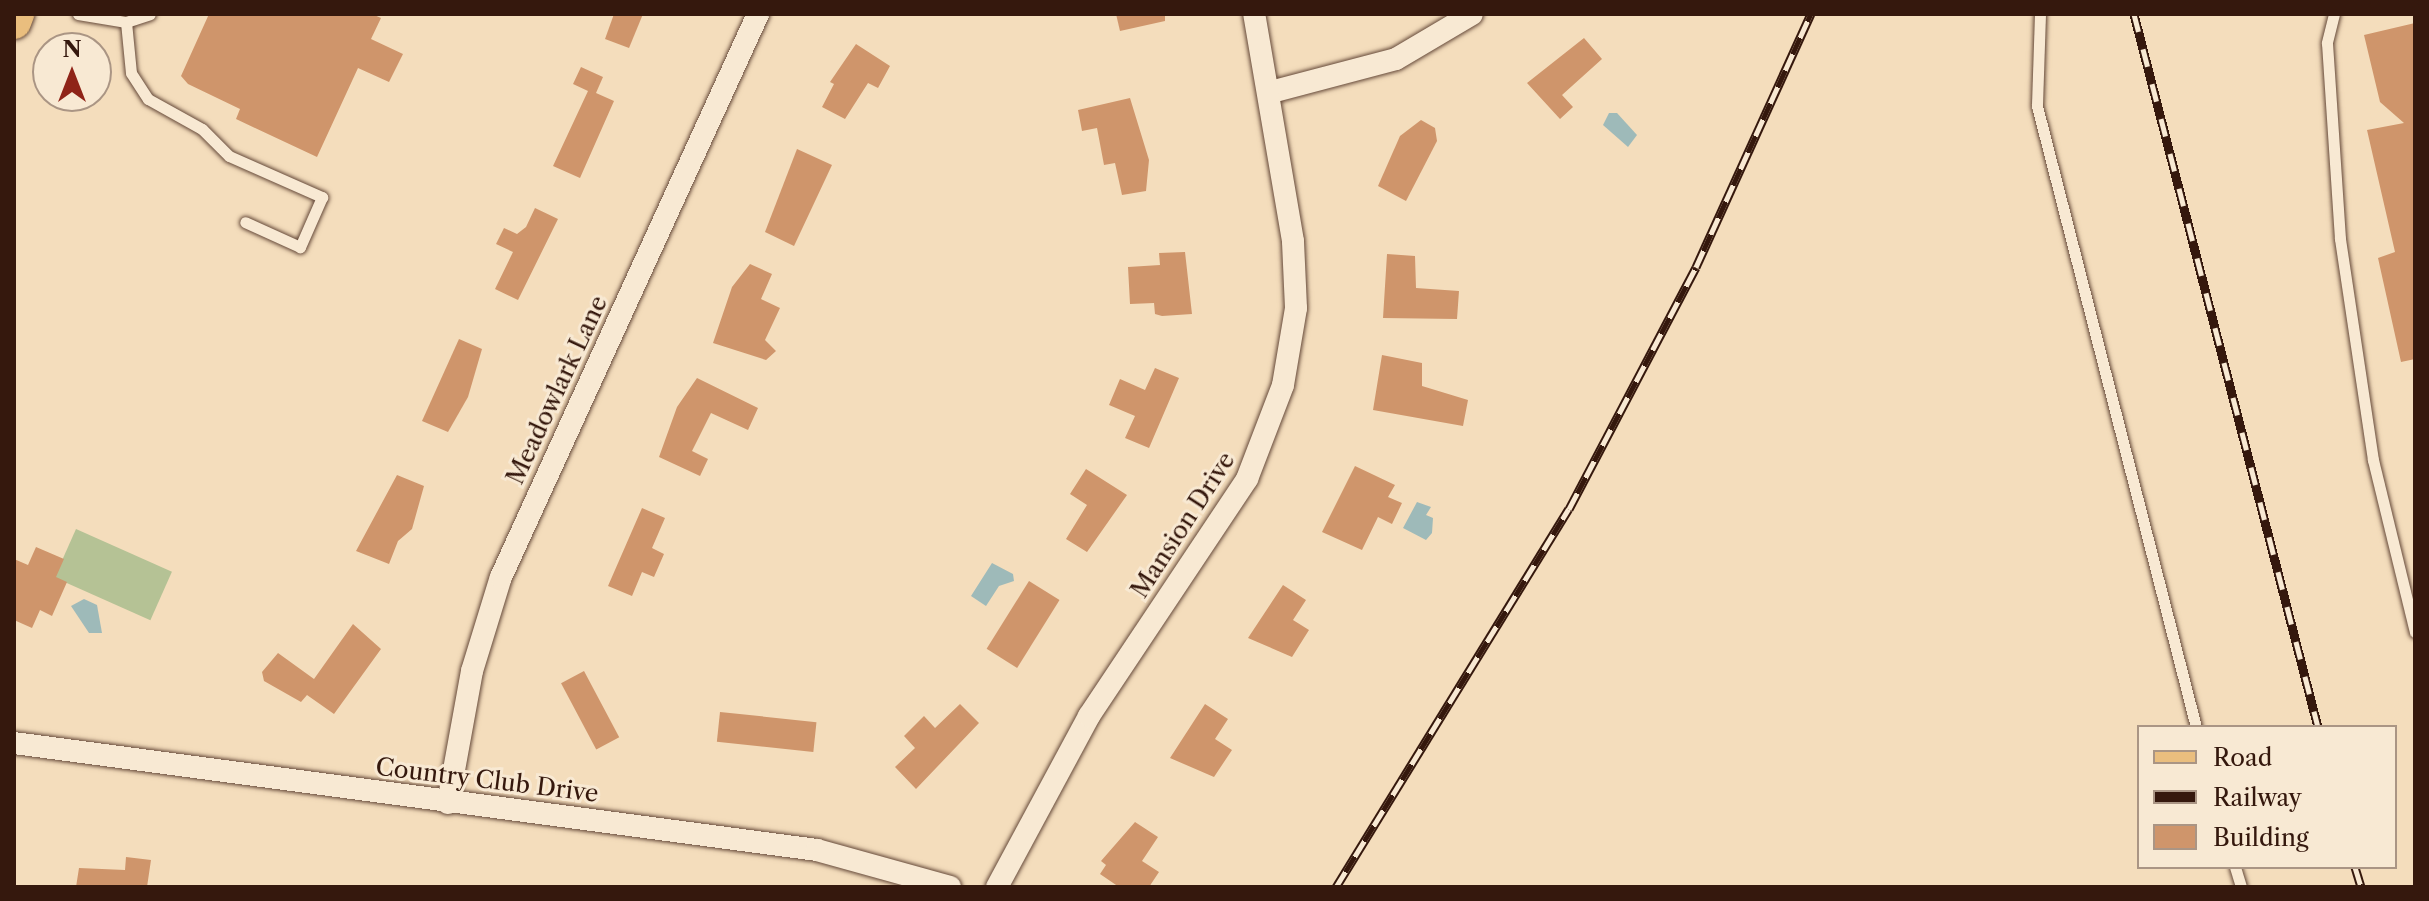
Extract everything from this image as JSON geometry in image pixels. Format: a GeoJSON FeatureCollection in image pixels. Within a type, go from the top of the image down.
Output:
{"type":"FeatureCollection","features":[{"type":"Feature","properties":{"kind":"main road"},"geometry":{"type":"LineString","coordinates":[[14,22],[17,14]]}},
{"type":"Feature","properties":{"kind":"street","name":"Meadowlark Lane"},"geometry":{"type":"LineString","coordinates":[[448,803],[472,671],[501,577],[758,14]]}},
{"type":"Feature","properties":{"kind":"street","name":"Mansion Drive"},"geometry":{"type":"LineString","coordinates":[[997,887],[1089,716],[1236,498],[1270,426],[1292,337],[1296,275],[1271,92],[1254,14]]}},
{"type":"Feature","properties":{"kind":"street"},"geometry":{"type":"LineString","coordinates":[[1271,92],[1396,59],[1472,14]]}},
{"type":"Feature","properties":{"kind":"street","name":"Country Club Drive"},"geometry":{"type":"LineString","coordinates":[[14,743],[835,853],[950,887]]}},
{"type":"Feature","properties":{"kind":"lane"},"geometry":{"type":"LineString","coordinates":[[78,14],[126,22],[150,14]]}},
{"type":"Feature","properties":{"kind":"lane"},"geometry":{"type":"LineString","coordinates":[[2040,14],[2037,106],[2195,725]]}},
{"type":"Feature","properties":{"kind":"lane"},"geometry":{"type":"LineString","coordinates":[[2334,14],[2327,43],[2340,239],[2373,460],[2415,632]]}},
{"type":"Feature","properties":{"kind":"lane"},"geometry":{"type":"LineString","coordinates":[[126,22],[131,73],[148,99],[202,129],[229,156],[322,197],[300,247],[245,222]]}},
{"type":"Feature","properties":{"kind":"green space"},"geometry":{"type":"Polygon","coordinates":[[[76,529],[172,572],[150,620],[54,577],[76,529]]]}},
{"type":"Feature","properties":{"kind":"water"},"geometry":{"type":"Polygon","coordinates":[[[1609,113],[1617,113],[1637,135],[1628,147],[1603,125],[1609,113]]]}},
{"type":"Feature","properties":{"kind":"water"},"geometry":{"type":"Polygon","coordinates":[[[1417,502],[1431,507],[1426,515],[1433,518],[1432,533],[1426,540],[1403,528],[1417,502]]]}},
{"type":"Feature","properties":{"kind":"water"},"geometry":{"type":"Polygon","coordinates":[[[992,563],[1013,574],[1014,581],[999,586],[986,606],[971,596],[992,563]]]}},
{"type":"Feature","properties":{"kind":"water"},"geometry":{"type":"Polygon","coordinates":[[[84,599],[97,605],[102,633],[89,633],[71,606],[84,599]]]}},
{"type":"Feature","properties":{"kind":"building"},"geometry":{"type":"Polygon","coordinates":[[[209,14],[372,14],[381,18],[371,39],[403,54],[389,82],[358,68],[317,157],[236,119],[240,109],[188,84],[181,76],[209,14]]]}},
{"type":"Feature","properties":{"kind":"building"},"geometry":{"type":"Polygon","coordinates":[[[614,14],[643,14],[629,48],[605,39],[614,14]]]}},
{"type":"Feature","properties":{"kind":"building"},"geometry":{"type":"Polygon","coordinates":[[[1116,14],[1165,14],[1165,21],[1120,31],[1116,14]]]}},
{"type":"Feature","properties":{"kind":"building"},"geometry":{"type":"Polygon","coordinates":[[[2415,23],[2415,359],[2401,362],[2378,258],[2395,252],[2367,130],[2404,123],[2380,102],[2364,35],[2415,23]]]}},
{"type":"Feature","properties":{"kind":"building"},"geometry":{"type":"Polygon","coordinates":[[[1584,38],[1602,59],[1562,95],[1573,107],[1560,119],[1527,83],[1584,38]]]}},
{"type":"Feature","properties":{"kind":"building"},"geometry":{"type":"Polygon","coordinates":[[[856,44],[890,66],[878,88],[868,83],[845,119],[822,107],[834,84],[830,82],[856,44]]]}},
{"type":"Feature","properties":{"kind":"building"},"geometry":{"type":"Polygon","coordinates":[[[581,67],[603,77],[596,93],[614,101],[580,178],[553,166],[588,91],[573,84],[581,67]]]}},
{"type":"Feature","properties":{"kind":"building"},"geometry":{"type":"Polygon","coordinates":[[[1130,98],[1149,160],[1146,191],[1122,195],[1115,163],[1104,165],[1097,128],[1082,131],[1078,110],[1130,98]]]}},
{"type":"Feature","properties":{"kind":"building"},"geometry":{"type":"Polygon","coordinates":[[[1421,120],[1435,128],[1437,141],[1406,201],[1378,186],[1400,136],[1421,120]]]}},
{"type":"Feature","properties":{"kind":"building"},"geometry":{"type":"Polygon","coordinates":[[[797,149],[832,165],[794,246],[765,232],[797,149]]]}},
{"type":"Feature","properties":{"kind":"building"},"geometry":{"type":"Polygon","coordinates":[[[535,208],[558,219],[518,300],[495,289],[513,252],[496,244],[504,228],[517,234],[526,227],[535,208]]]}},
{"type":"Feature","properties":{"kind":"building"},"geometry":{"type":"Polygon","coordinates":[[[1185,252],[1192,314],[1162,316],[1155,314],[1154,303],[1130,304],[1128,267],[1160,265],[1159,253],[1185,252]]]}},
{"type":"Feature","properties":{"kind":"building"},"geometry":{"type":"Polygon","coordinates":[[[1387,254],[1415,256],[1416,288],[1459,291],[1457,319],[1383,318],[1387,254]]]}},
{"type":"Feature","properties":{"kind":"building"},"geometry":{"type":"Polygon","coordinates":[[[750,264],[772,274],[761,299],[780,308],[765,340],[776,351],[766,360],[713,343],[732,287],[750,264]]]}},
{"type":"Feature","properties":{"kind":"building"},"geometry":{"type":"Polygon","coordinates":[[[459,339],[482,349],[468,397],[448,432],[422,421],[459,339]]]}},
{"type":"Feature","properties":{"kind":"building"},"geometry":{"type":"Polygon","coordinates":[[[1382,355],[1422,363],[1422,386],[1468,400],[1463,426],[1373,410],[1382,355]]]}},
{"type":"Feature","properties":{"kind":"building"},"geometry":{"type":"Polygon","coordinates":[[[1155,368],[1179,378],[1149,448],[1125,438],[1135,416],[1109,405],[1120,379],[1145,390],[1155,368]]]}},
{"type":"Feature","properties":{"kind":"building"},"geometry":{"type":"Polygon","coordinates":[[[697,378],[758,408],[748,430],[711,413],[692,451],[708,459],[700,476],[659,457],[677,407],[697,378]]]}},
{"type":"Feature","properties":{"kind":"building"},"geometry":{"type":"Polygon","coordinates":[[[1355,466],[1395,485],[1388,497],[1402,503],[1392,524],[1378,517],[1362,550],[1322,532],[1355,466]]]}},
{"type":"Feature","properties":{"kind":"building"},"geometry":{"type":"Polygon","coordinates":[[[1086,469],[1127,495],[1087,552],[1066,539],[1087,505],[1070,494],[1086,469]]]}},
{"type":"Feature","properties":{"kind":"building"},"geometry":{"type":"Polygon","coordinates":[[[397,475],[424,486],[412,529],[398,541],[389,564],[356,551],[397,475]]]}},
{"type":"Feature","properties":{"kind":"building"},"geometry":{"type":"Polygon","coordinates":[[[642,508],[665,518],[652,548],[664,554],[654,577],[642,572],[632,596],[608,586],[642,508]]]}},
{"type":"Feature","properties":{"kind":"building"},"geometry":{"type":"Polygon","coordinates":[[[36,547],[64,559],[56,577],[67,582],[52,616],[40,610],[32,628],[14,620],[14,559],[28,565],[36,547]]]}},
{"type":"Feature","properties":{"kind":"building"},"geometry":{"type":"Polygon","coordinates":[[[1029,581],[1060,600],[1017,668],[987,649],[1029,581]]]}},
{"type":"Feature","properties":{"kind":"building"},"geometry":{"type":"Polygon","coordinates":[[[1283,585],[1306,600],[1293,620],[1309,630],[1292,657],[1248,638],[1283,585]]]}},
{"type":"Feature","properties":{"kind":"building"},"geometry":{"type":"Polygon","coordinates":[[[353,624],[381,649],[334,714],[307,695],[301,702],[264,681],[262,672],[278,653],[314,679],[353,624]]]}},
{"type":"Feature","properties":{"kind":"building"},"geometry":{"type":"Polygon","coordinates":[[[584,671],[619,737],[596,749],[561,683],[584,671]]]}},
{"type":"Feature","properties":{"kind":"building"},"geometry":{"type":"Polygon","coordinates":[[[960,704],[979,723],[916,789],[895,767],[915,748],[904,736],[924,716],[935,728],[960,704]]]}},
{"type":"Feature","properties":{"kind":"building"},"geometry":{"type":"Polygon","coordinates":[[[1205,704],[1228,719],[1215,739],[1232,750],[1214,777],[1170,758],[1205,704]]]}},
{"type":"Feature","properties":{"kind":"building"},"geometry":{"type":"Polygon","coordinates":[[[720,712],[816,722],[813,752],[717,742],[720,712]]]}},
{"type":"Feature","properties":{"kind":"building"},"geometry":{"type":"Polygon","coordinates":[[[1135,822],[1158,837],[1142,861],[1159,872],[1149,887],[1119,887],[1100,874],[1106,865],[1101,861],[1135,822]]]}},
{"type":"Feature","properties":{"kind":"building"},"geometry":{"type":"Polygon","coordinates":[[[126,857],[151,860],[147,887],[76,887],[79,868],[125,870],[126,857]]]}},
{"type":"Feature","properties":{"kind":"railway"},"geometry":{"type":"LineString","coordinates":[[1336,887],[1569,509],[1696,267],[1811,14]]}},
{"type":"Feature","properties":{"kind":"railway"},"geometry":{"type":"LineString","coordinates":[[2134,14],[2317,725]]}},
{"type":"Feature","properties":{"kind":"railway"},"geometry":{"type":"LineString","coordinates":[[2356,869],[2361,887]]}}]}
